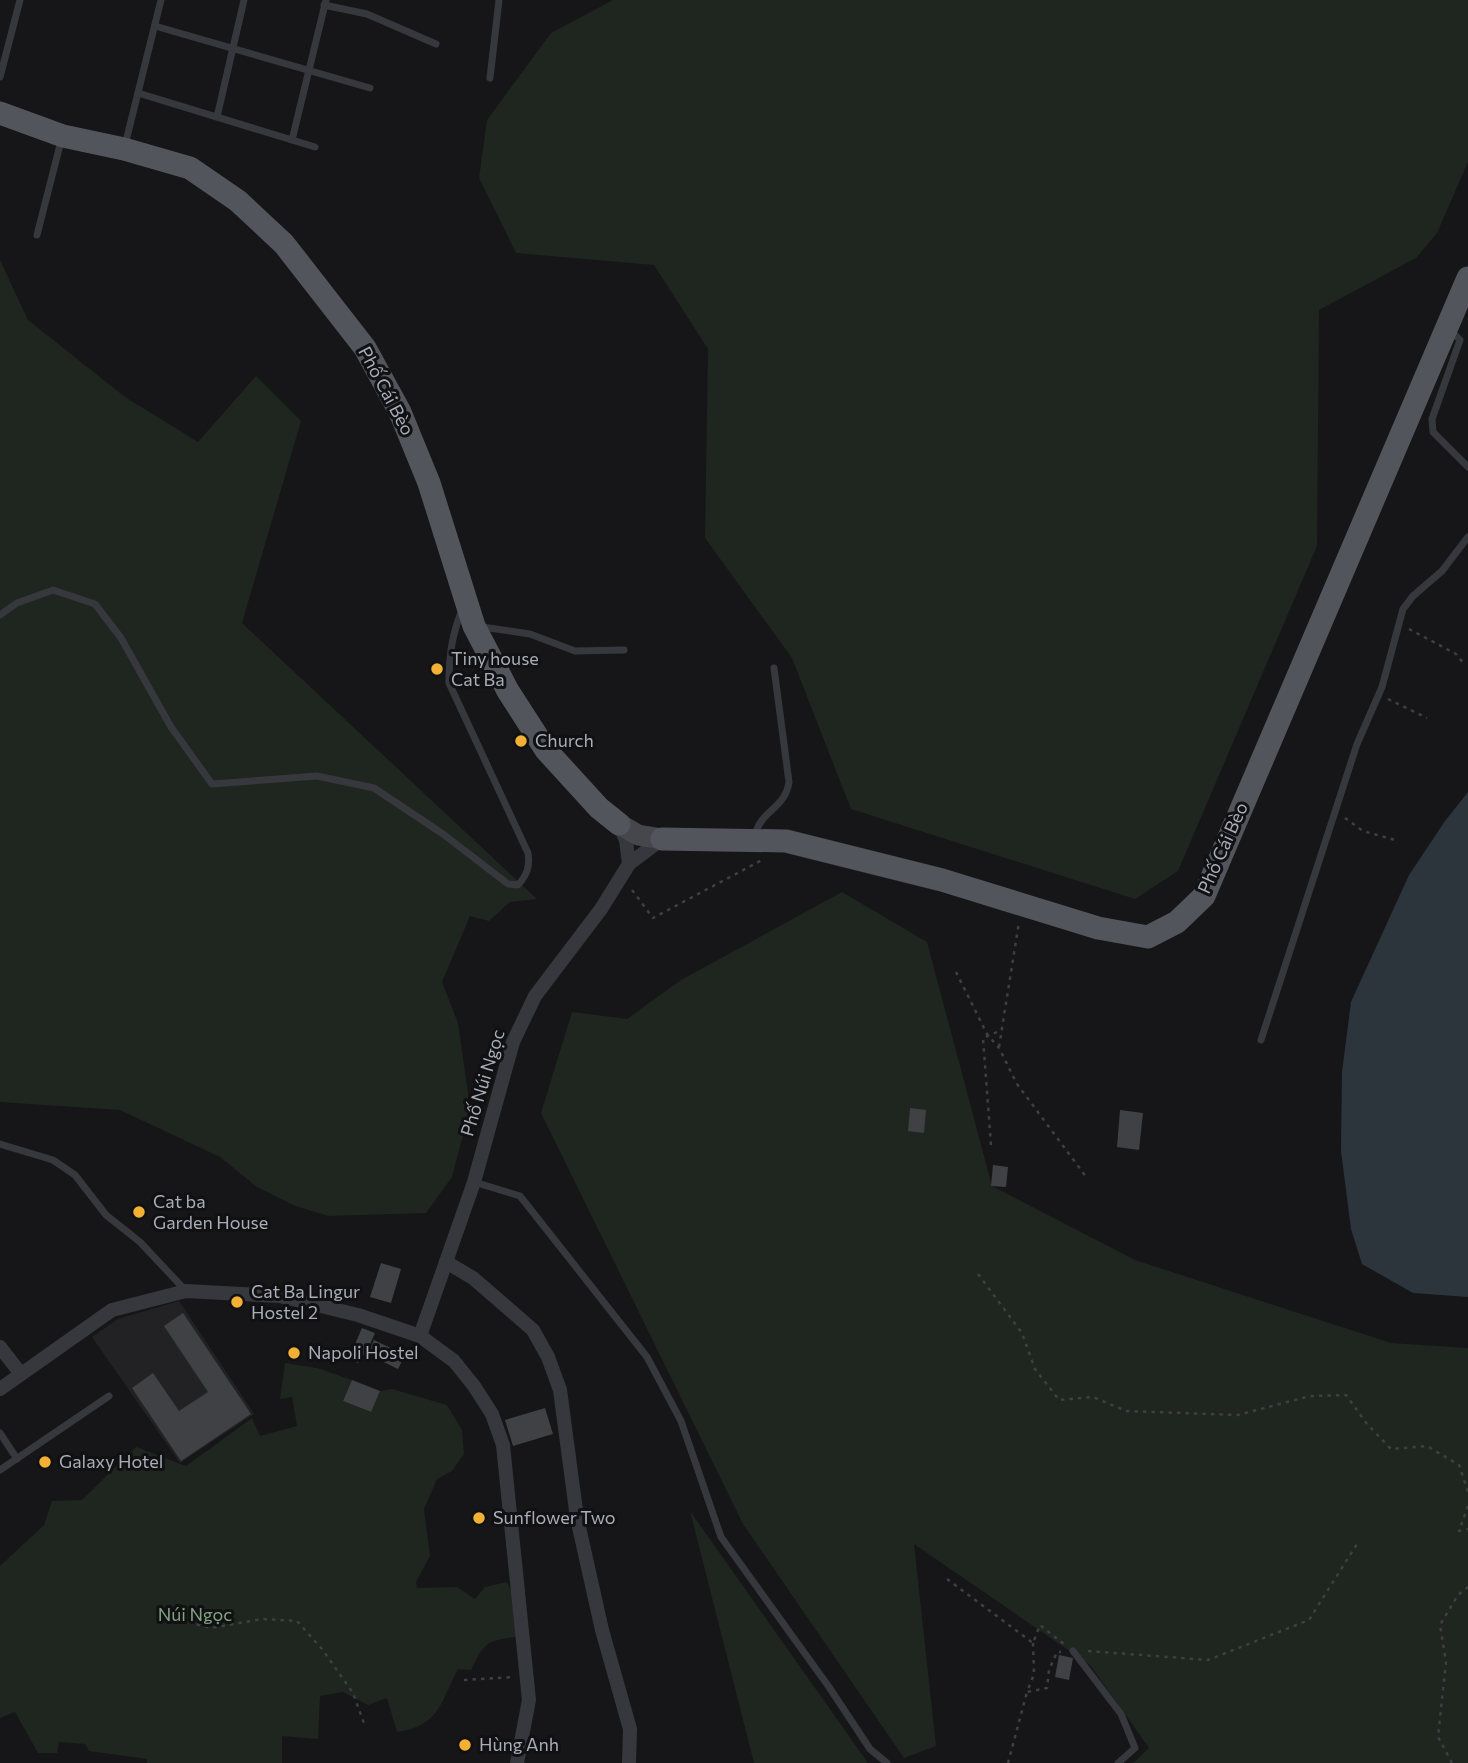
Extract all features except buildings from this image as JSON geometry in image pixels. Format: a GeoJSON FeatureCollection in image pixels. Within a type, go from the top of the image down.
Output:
{"type":"FeatureCollection","features":[{"type":"Feature","properties":{"kind":"main road","name":"Phố Cái Bèo"},"geometry":{"type":"LineString","coordinates":[[0,113],[62,136],[124,149],[190,168],[238,201],[284,244],[365,348],[400,412],[429,482],[474,626],[508,691],[546,750],[599,808],[619,824],[638,835],[662,839],[786,841],[942,880],[1098,928],[1148,937],[1177,922],[1204,896],[1468,278]]}},
{"type":"Feature","properties":{"kind":"street"},"geometry":{"type":"LineString","coordinates":[[619,824],[626,840],[625,870]]}},
{"type":"Feature","properties":{"kind":"street"},"geometry":{"type":"LineString","coordinates":[[625,870],[662,839]]}},
{"type":"Feature","properties":{"kind":"street","name":"Phố Núi Ngọc"},"geometry":{"type":"LineString","coordinates":[[420,1336],[474,1182],[513,1042],[535,996],[601,909],[625,870]]}},
{"type":"Feature","properties":{"kind":"street"},"geometry":{"type":"LineString","coordinates":[[446,1262],[473,1278],[533,1331],[548,1357],[560,1390],[577,1518],[602,1630],[630,1730],[629,1763]]}},
{"type":"Feature","properties":{"kind":"street"},"geometry":{"type":"LineString","coordinates":[[0,1389],[112,1310],[186,1291],[280,1296],[358,1315],[420,1336],[454,1361],[474,1386],[492,1414],[503,1445],[528,1700],[517,1763]]}},
{"type":"Feature","properties":{"kind":"street"},"geometry":{"type":"LineString","coordinates":[[0,1347],[20,1374]]}},
{"type":"Feature","properties":{"kind":"lane"},"geometry":{"type":"LineString","coordinates":[[0,77],[20,0]]}},
{"type":"Feature","properties":{"kind":"lane"},"geometry":{"type":"LineString","coordinates":[[124,149],[161,0]]}},
{"type":"Feature","properties":{"kind":"lane"},"geometry":{"type":"LineString","coordinates":[[217,117],[244,0]]}},
{"type":"Feature","properties":{"kind":"lane"},"geometry":{"type":"LineString","coordinates":[[490,78],[499,0]]}},
{"type":"Feature","properties":{"kind":"lane"},"geometry":{"type":"LineString","coordinates":[[292,139],[325,2],[367,14],[436,44]]}},
{"type":"Feature","properties":{"kind":"lane"},"geometry":{"type":"LineString","coordinates":[[155,26],[370,88]]}},
{"type":"Feature","properties":{"kind":"lane"},"geometry":{"type":"LineString","coordinates":[[138,93],[315,146]]}},
{"type":"Feature","properties":{"kind":"lane"},"geometry":{"type":"LineString","coordinates":[[37,235],[62,136]]}},
{"type":"Feature","properties":{"kind":"lane"},"geometry":{"type":"LineString","coordinates":[[1447,328],[1460,340],[1432,419],[1433,432],[1468,467]]}},
{"type":"Feature","properties":{"kind":"lane"},"geometry":{"type":"LineString","coordinates":[[1261,1040],[1356,744],[1379,695],[1403,609],[1413,596],[1442,571],[1468,537]]}},
{"type":"Feature","properties":{"kind":"lane"},"geometry":{"type":"LineString","coordinates":[[0,615],[17,603],[53,590],[95,604],[121,638],[171,727],[212,784],[317,776],[374,788],[443,834],[508,884],[518,886],[528,869],[528,853],[449,683],[449,652],[454,629],[466,601]]}},
{"type":"Feature","properties":{"kind":"lane"},"geometry":{"type":"LineString","coordinates":[[474,626],[530,634],[575,651],[624,650]]}},
{"type":"Feature","properties":{"kind":"lane"},"geometry":{"type":"LineString","coordinates":[[754,841],[758,822],[785,798],[789,782],[774,668]]}},
{"type":"Feature","properties":{"kind":"lane"},"geometry":{"type":"LineString","coordinates":[[0,1144],[53,1160],[75,1175],[106,1215],[140,1242],[186,1291]]}},
{"type":"Feature","properties":{"kind":"lane"},"geometry":{"type":"LineString","coordinates":[[474,1182],[520,1196],[647,1357],[681,1422],[720,1537],[830,1687],[870,1749],[887,1763]]}},
{"type":"Feature","properties":{"kind":"lane"},"geometry":{"type":"LineString","coordinates":[[0,1470],[109,1396]]}},
{"type":"Feature","properties":{"kind":"lane"},"geometry":{"type":"LineString","coordinates":[[0,1433],[17,1458]]}},
{"type":"Feature","properties":{"kind":"lane"},"geometry":{"type":"LineString","coordinates":[[1073,1651],[1121,1714],[1135,1748],[1118,1763]]}},
{"type":"Feature","properties":{"kind":"path"},"geometry":{"type":"LineString","coordinates":[[1406,628],[1456,654],[1464,664]]}},
{"type":"Feature","properties":{"kind":"path"},"geometry":{"type":"LineString","coordinates":[[1379,695],[1427,718]]}},
{"type":"Feature","properties":{"kind":"path"},"geometry":{"type":"LineString","coordinates":[[1337,807],[1348,821],[1363,831],[1395,840]]}},
{"type":"Feature","properties":{"kind":"path"},"geometry":{"type":"LineString","coordinates":[[625,870],[653,918],[757,863],[786,841]]}},
{"type":"Feature","properties":{"kind":"path"},"geometry":{"type":"LineString","coordinates":[[999,1048],[1022,905]]}},
{"type":"Feature","properties":{"kind":"path"},"geometry":{"type":"LineString","coordinates":[[956,972],[987,1034],[999,1048],[1017,1084],[1087,1178]]}},
{"type":"Feature","properties":{"kind":"path"},"geometry":{"type":"LineString","coordinates":[[992,1146],[982,1043],[987,1034],[1002,1030]]}},
{"type":"Feature","properties":{"kind":"path"},"geometry":{"type":"LineString","coordinates":[[978,1274],[1022,1333],[1035,1369],[1059,1399],[1093,1397],[1126,1411],[1238,1415],[1310,1396],[1346,1395],[1367,1424],[1391,1449],[1426,1446],[1459,1465],[1468,1492]]}},
{"type":"Feature","properties":{"kind":"path"},"geometry":{"type":"LineString","coordinates":[[1468,1506],[1459,1531],[1468,1529]]}},
{"type":"Feature","properties":{"kind":"path"},"geometry":{"type":"LineString","coordinates":[[1027,1692],[1047,1688],[1049,1670],[1057,1652],[1208,1660],[1309,1620],[1357,1544]]}},
{"type":"Feature","properties":{"kind":"path"},"geometry":{"type":"LineString","coordinates":[[947,1579],[1033,1643]]}},
{"type":"Feature","properties":{"kind":"path"},"geometry":{"type":"LineString","coordinates":[[1452,1763],[1438,1737],[1446,1662],[1440,1625],[1458,1595],[1468,1587]]}},
{"type":"Feature","properties":{"kind":"path"},"geometry":{"type":"LineString","coordinates":[[172,1618],[211,1628],[262,1619],[296,1621],[322,1649],[353,1693],[365,1726]]}},
{"type":"Feature","properties":{"kind":"path"},"geometry":{"type":"LineString","coordinates":[[1008,1763],[1034,1674],[1033,1643],[1041,1625],[1073,1651]]}},
{"type":"Feature","properties":{"kind":"path"},"geometry":{"type":"LineString","coordinates":[[464,1680],[526,1676]]}},
{"type":"Feature","properties":{"kind":"shaded area"},"geometry":{"type":"Polygon","coordinates":[[[1468,792],[1468,1297],[1413,1293],[1362,1264],[1351,1229],[1341,1151],[1342,1072],[1351,1002],[1409,875],[1468,792]]]}},
{"type":"Feature","properties":{"kind":"shaded area"},"geometry":{"type":"Polygon","coordinates":[[[179,1301],[254,1414],[180,1463],[92,1337],[118,1319],[179,1301]]]}},
{"type":"Feature","properties":{"kind":"green space"},"geometry":{"type":"Polygon","coordinates":[[[613,0],[1468,0],[1468,162],[1437,233],[1416,258],[1319,310],[1317,546],[1178,871],[1135,899],[851,809],[792,658],[705,538],[708,349],[654,265],[516,253],[479,178],[487,120],[551,33],[613,0]]]}},
{"type":"Feature","properties":{"kind":"green space"},"geometry":{"type":"Polygon","coordinates":[[[0,260],[28,320],[125,397],[198,442],[256,376],[301,421],[242,623],[537,899],[510,902],[489,921],[470,916],[442,982],[458,1023],[469,1112],[452,1177],[426,1213],[328,1216],[293,1205],[257,1187],[220,1157],[120,1110],[0,1102],[0,260]]]}},
{"type":"Feature","properties":{"kind":"green space"},"geometry":{"type":"Polygon","coordinates":[[[842,892],[927,942],[992,1186],[1135,1260],[1391,1343],[1468,1348],[1468,1763],[1133,1763],[1149,1748],[1090,1665],[914,1544],[936,1746],[904,1758],[743,1524],[541,1113],[572,1012],[627,1019],[681,980],[842,892]]]}},
{"type":"Feature","properties":{"kind":"green space","name":"Núi Ngọc"},"geometry":{"type":"Polygon","coordinates":[[[285,1363],[317,1368],[352,1380],[343,1401],[370,1412],[380,1391],[392,1389],[447,1405],[462,1430],[464,1454],[452,1471],[437,1479],[424,1509],[430,1556],[416,1582],[417,1588],[457,1587],[475,1599],[485,1587],[507,1582],[513,1595],[516,1637],[488,1644],[471,1670],[458,1669],[443,1701],[431,1718],[411,1729],[397,1732],[387,1698],[368,1705],[343,1692],[320,1696],[318,1739],[282,1736],[282,1763],[147,1763],[147,1759],[89,1751],[85,1744],[59,1742],[57,1753],[38,1753],[15,1712],[0,1718],[0,1566],[44,1525],[52,1501],[82,1500],[136,1447],[186,1466],[252,1418],[260,1436],[297,1426],[292,1397],[280,1399],[285,1363]]]}},
{"type":"Feature","properties":{"kind":"green space"},"geometry":{"type":"Polygon","coordinates":[[[690,1511],[868,1763],[754,1763],[690,1511]]]}},
{"type":"Feature","properties":{"kind":"place","name":"Tiny house Cat Ba"},"geometry":{"type":"Point","coordinates":[437,669]}},
{"type":"Feature","properties":{"kind":"place","name":"Church"},"geometry":{"type":"Point","coordinates":[521,741]}},
{"type":"Feature","properties":{"kind":"place","name":"Cat ba Garden House"},"geometry":{"type":"Point","coordinates":[139,1212]}},
{"type":"Feature","properties":{"kind":"place","name":"Cat Ba Lingur Hostel 2"},"geometry":{"type":"Point","coordinates":[237,1302]}},
{"type":"Feature","properties":{"kind":"place","name":"Napoli Hostel"},"geometry":{"type":"Point","coordinates":[294,1353]}},
{"type":"Feature","properties":{"kind":"place","name":"Galaxy Hotel"},"geometry":{"type":"Point","coordinates":[45,1462]}},
{"type":"Feature","properties":{"kind":"place","name":"Sunflower Two"},"geometry":{"type":"Point","coordinates":[479,1518]}},
{"type":"Feature","properties":{"kind":"place","name":"Hùng Anh"},"geometry":{"type":"Point","coordinates":[465,1745]}}]}
